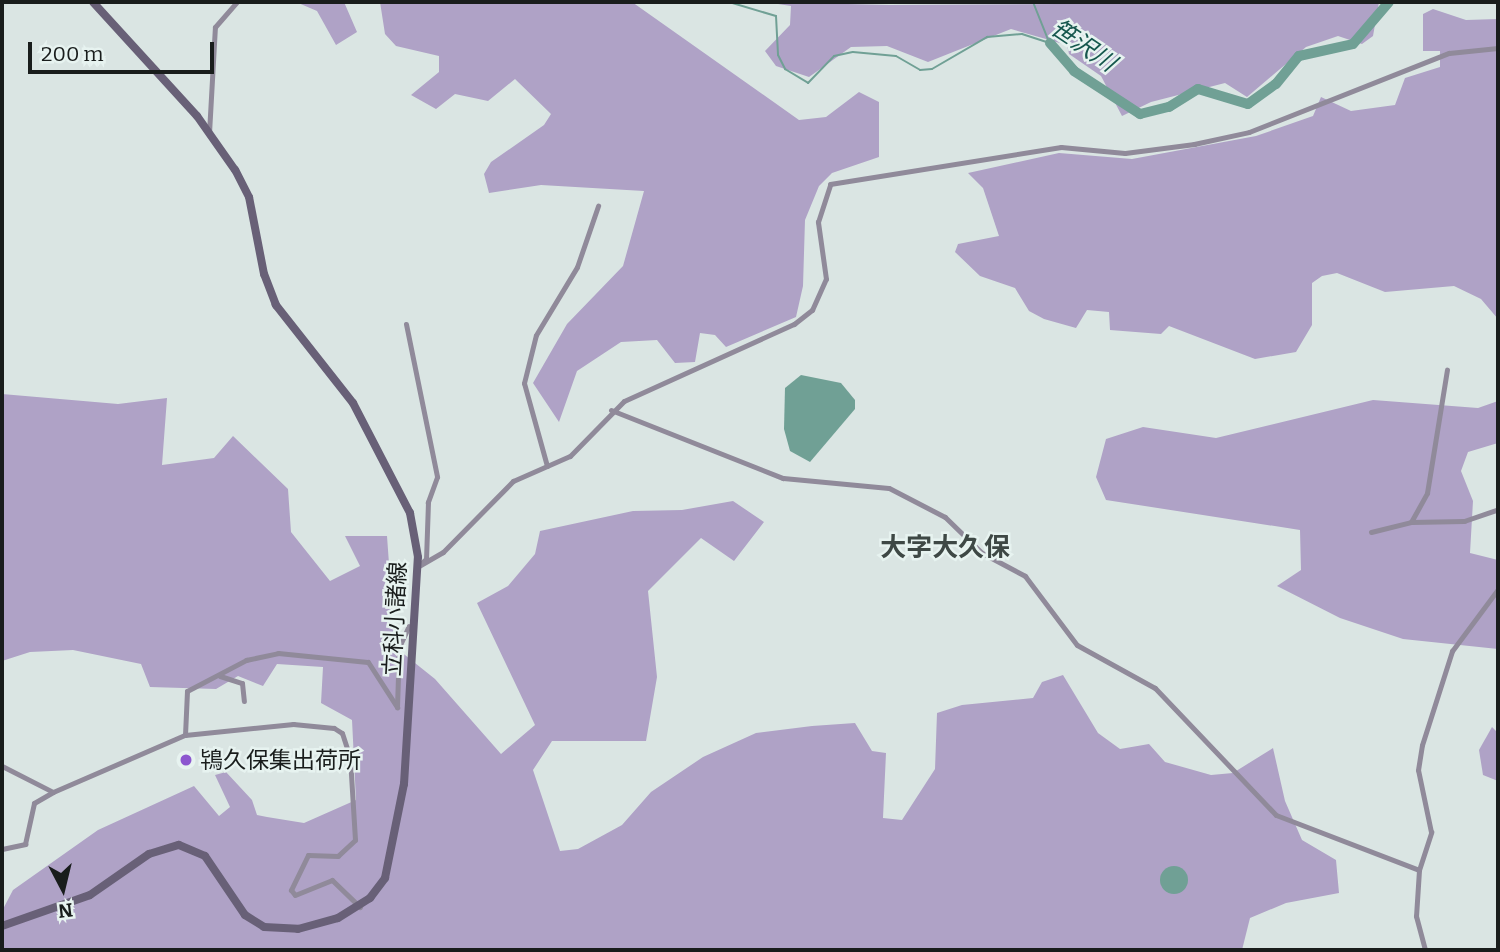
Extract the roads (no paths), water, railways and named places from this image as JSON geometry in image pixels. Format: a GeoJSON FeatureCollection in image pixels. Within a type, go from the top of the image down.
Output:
{"type":"FeatureCollection","features":[{"type":"Feature","properties":{"kind":"main road","name":"立科小諸線"},"geometry":{"type":"LineString","coordinates":[[2,926],[90,895],[149,854],[179,845],[205,856],[245,915],[264,928],[309,927],[360,907],[381,886],[396,837],[410,702],[409,626],[417,567],[410,513],[353,403],[276,305],[264,274],[249,197],[209,133],[93,2]]}},
{"type":"Feature","properties":{"kind":"street"},"geometry":{"type":"LineString","coordinates":[[209,133],[215,27],[237,2]]}},
{"type":"Feature","properties":{"kind":"street"},"geometry":{"type":"LineString","coordinates":[[417,567],[443,552],[513,481],[576,451],[611,410],[644,388],[719,360],[812,310],[827,279],[818,222],[830,184],[1061,147],[1125,153],[1205,142],[1249,132],[1449,53],[1498,48]]}},
{"type":"Feature","properties":{"kind":"street"},"geometry":{"type":"LineString","coordinates":[[547,466],[524,383],[536,335],[577,267],[598,206]]}},
{"type":"Feature","properties":{"kind":"street"},"geometry":{"type":"LineString","coordinates":[[406,324],[437,477],[428,502],[426,559],[417,567]]}},
{"type":"Feature","properties":{"kind":"street"},"geometry":{"type":"LineString","coordinates":[[1411,522],[1427,493],[1447,370]]}},
{"type":"Feature","properties":{"kind":"street"},"geometry":{"type":"LineString","coordinates":[[611,410],[794,482],[889,488],[917,499],[945,517],[982,553],[1025,576],[1077,645],[1154,688],[1276,815],[1419,870]]}},
{"type":"Feature","properties":{"kind":"street"},"geometry":{"type":"LineString","coordinates":[[1371,532],[1411,522],[1464,521],[1498,509]]}},
{"type":"Feature","properties":{"kind":"street"},"geometry":{"type":"LineString","coordinates":[[1425,950],[1416,916],[1419,870],[1431,832],[1418,770],[1422,746],[1452,651],[1498,589]]}},
{"type":"Feature","properties":{"kind":"street"},"geometry":{"type":"LineString","coordinates":[[185,735],[187,691],[246,660],[278,653],[362,660],[376,669],[394,708],[399,647],[409,626]]}},
{"type":"Feature","properties":{"kind":"street"},"geometry":{"type":"LineString","coordinates":[[220,676],[242,683],[244,701]]}},
{"type":"Feature","properties":{"kind":"street"},"geometry":{"type":"LineString","coordinates":[[2,849],[25,844],[34,803],[53,792],[185,735],[293,724],[325,726],[342,733],[351,758],[355,840],[338,856],[312,852],[290,882],[295,895],[332,880],[360,907]]}},
{"type":"Feature","properties":{"kind":"street"},"geometry":{"type":"LineString","coordinates":[[2,766],[53,792]]}},
{"type":"Feature","properties":{"kind":"waterway","name":"笹沢川"},"geometry":{"type":"LineString","coordinates":[[729,2],[776,16],[778,55],[785,69],[808,83],[834,56],[853,52],[896,56],[920,70],[932,69],[987,37],[1022,34],[1050,43]]}},
{"type":"Feature","properties":{"kind":"waterway"},"geometry":{"type":"LineString","coordinates":[[1033,2],[1049,42]]}},
{"type":"Feature","properties":{"kind":"waterway","name":"笹沢川"},"geometry":{"type":"LineString","coordinates":[[1050,43],[1074,71],[1140,114],[1169,107],[1198,89],[1248,104],[1276,84],[1299,56],[1353,44],[1389,2]]}},
{"type":"Feature","properties":{"kind":"place","name":"鴇久保集出荷所"},"geometry":{"type":"Point","coordinates":[186,760]}},
{"type":"Feature","properties":{"kind":"district","name":"大字大久保"},"geometry":{"type":"Point","coordinates":[945,548]}}]}
